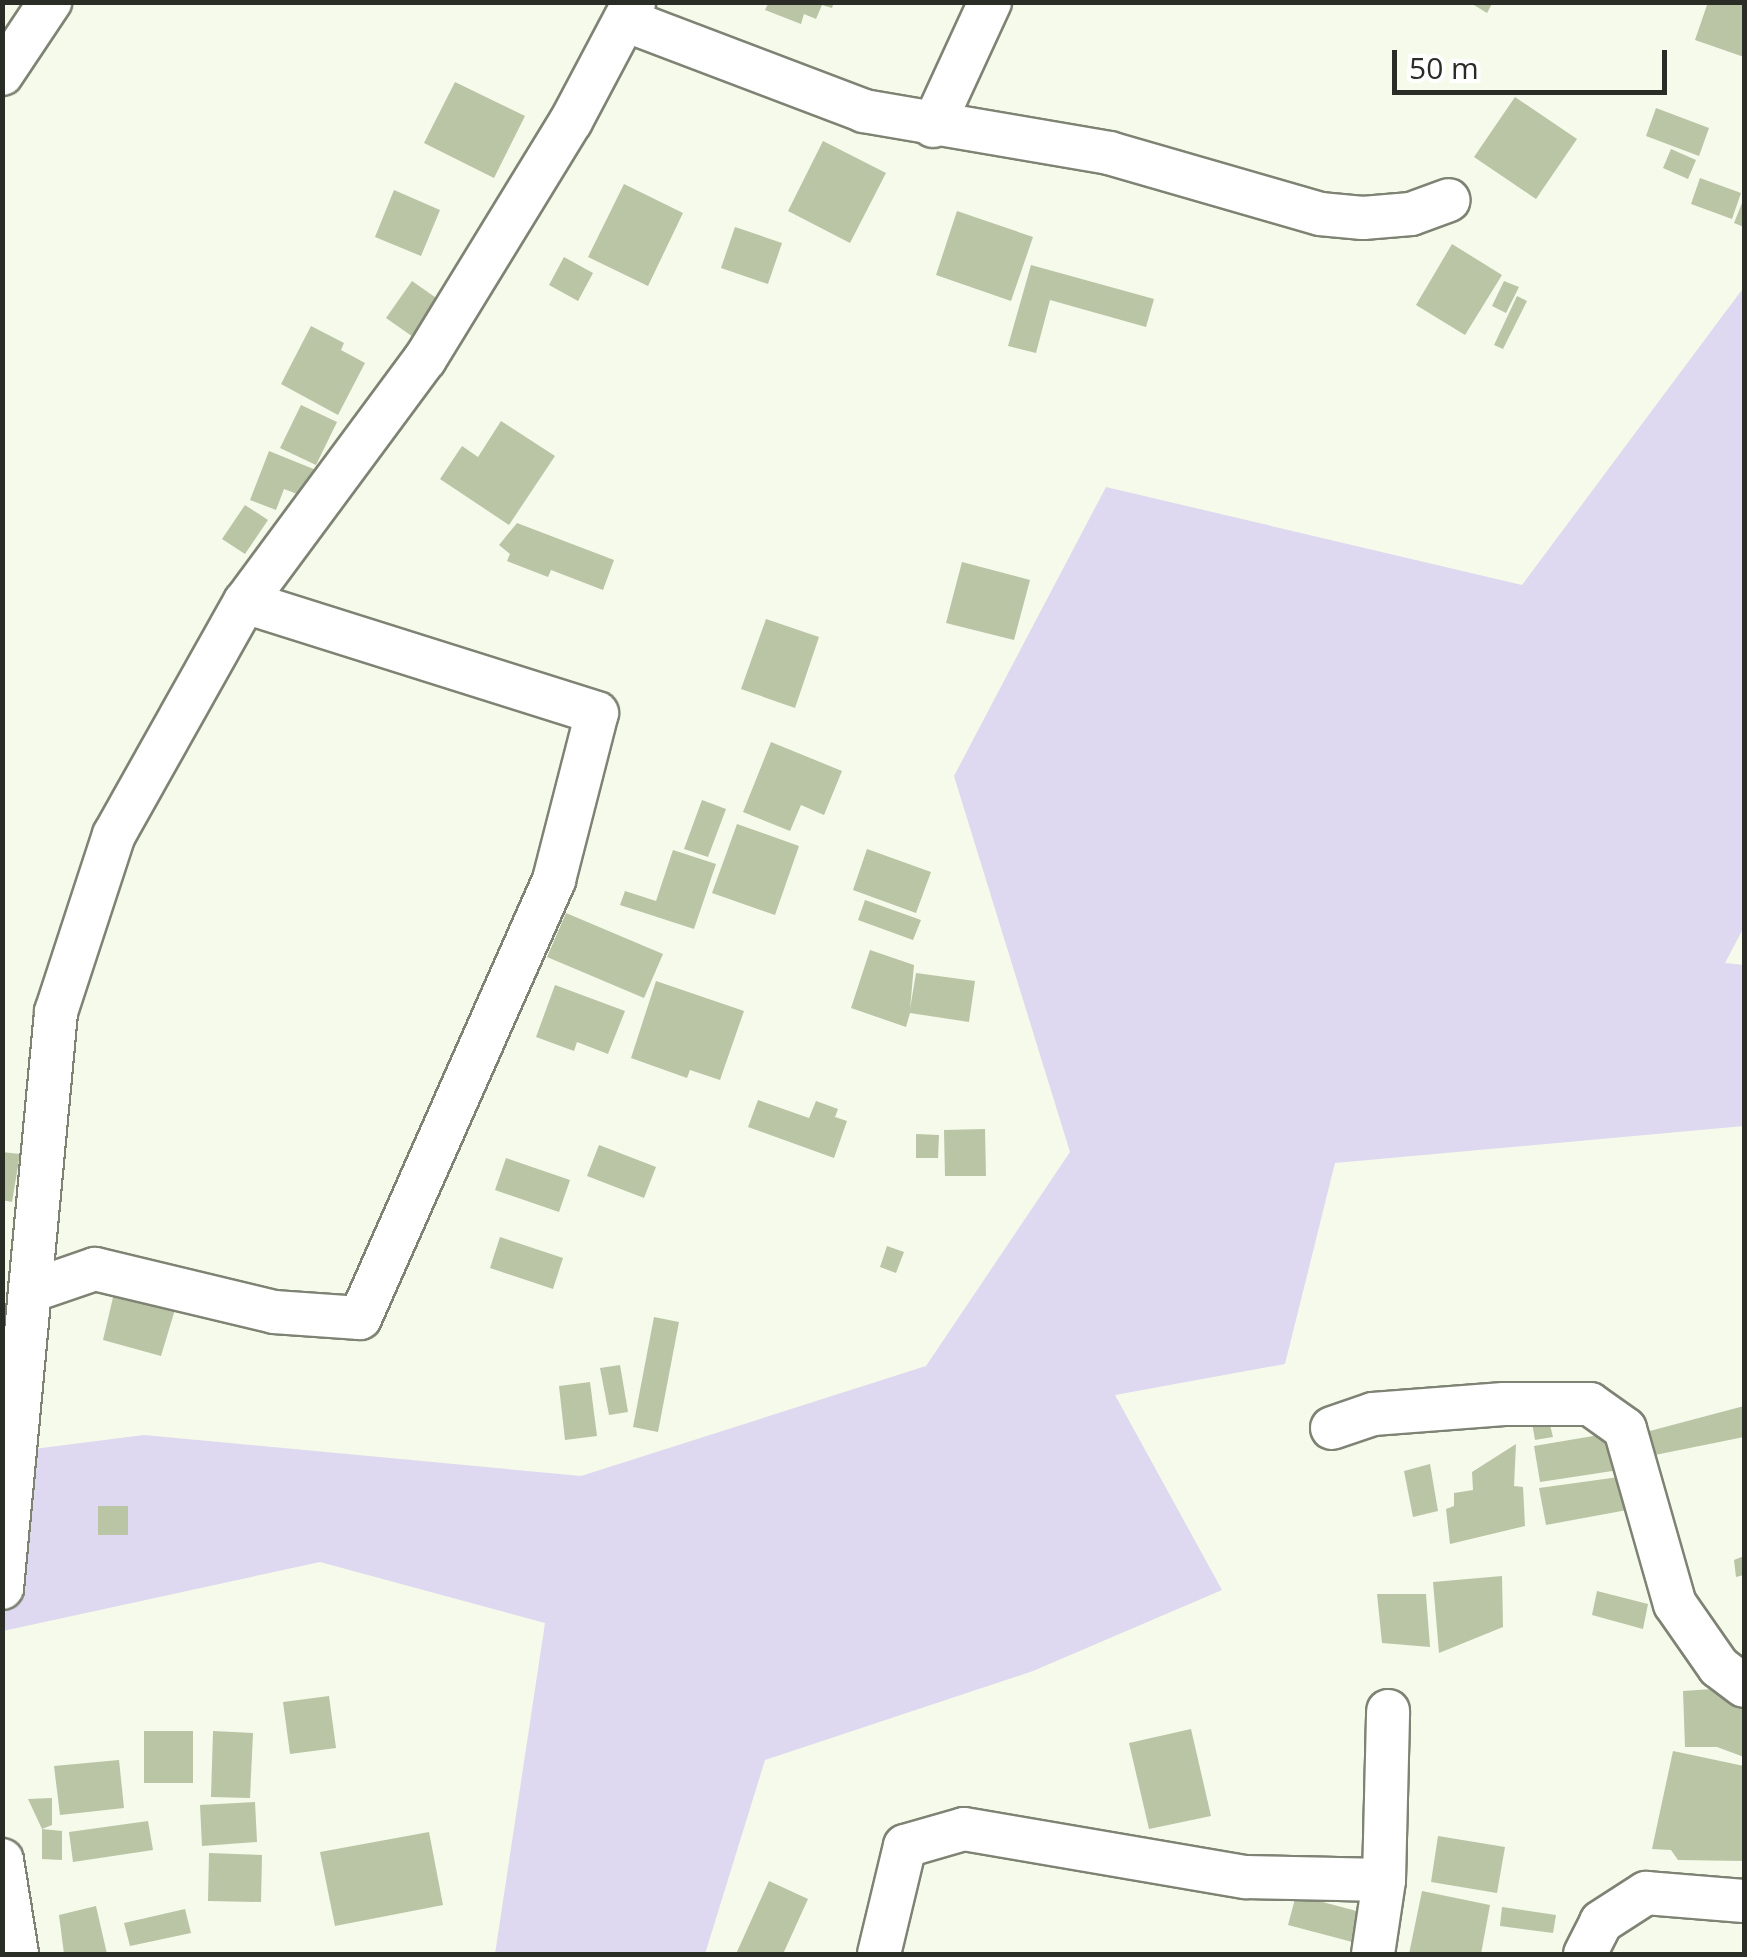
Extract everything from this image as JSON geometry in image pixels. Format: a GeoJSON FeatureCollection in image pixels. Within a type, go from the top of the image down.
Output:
{"type":"FeatureCollection","features":[{"type":"Feature","properties":{"kind":"street"},"geometry":{"type":"LineString","coordinates":[[2,74],[50,2]]}},
{"type":"Feature","properties":{"kind":"street"},"geometry":{"type":"LineString","coordinates":[[933,126],[990,2]]}},
{"type":"Feature","properties":{"kind":"street"},"geometry":{"type":"LineString","coordinates":[[2,1588],[56,1012],[114,836],[245,602],[425,359],[571,121],[629,11],[864,111],[1109,154],[1320,214],[1363,218],[1410,214],[1449,200]]}},
{"type":"Feature","properties":{"kind":"street"},"geometry":{"type":"LineString","coordinates":[[31,1291],[95,1269],[274,1312],[360,1318],[554,880],[597,712],[245,602]]}},
{"type":"Feature","properties":{"kind":"street"},"geometry":{"type":"LineString","coordinates":[[1332,1428],[1373,1414],[1504,1404],[1590,1404],[1625,1429],[1675,1604],[1719,1667],[1744,1686]]}},
{"type":"Feature","properties":{"kind":"street"},"geometry":{"type":"LineString","coordinates":[[1373,1954],[1384,1880],[1388,1710]]}},
{"type":"Feature","properties":{"kind":"street"},"geometry":{"type":"LineString","coordinates":[[879,1954],[905,1846],[964,1829],[1246,1876],[1384,1880]]}},
{"type":"Feature","properties":{"kind":"street"},"geometry":{"type":"LineString","coordinates":[[2,1860],[17,1954]]}},
{"type":"Feature","properties":{"kind":"street"},"geometry":{"type":"LineString","coordinates":[[1585,1954],[1601,1922],[1646,1893],[1744,1901]]}},
{"type":"Feature","properties":{"kind":"shaded area"},"geometry":{"type":"Polygon","coordinates":[[[1744,287],[1744,927],[1725,963],[1744,965],[1744,1126],[1335,1163],[1285,1364],[1115,1395],[1222,1590],[1033,1671],[765,1760],[705,1954],[495,1954],[545,1623],[320,1562],[3,1631],[2,1453],[144,1435],[581,1476],[926,1366],[1070,1152],[954,776],[1106,487],[1522,585],[1744,287]]]}},
{"type":"Feature","properties":{"kind":"building"},"geometry":{"type":"Polygon","coordinates":[[[769,2],[834,2],[832,8],[822,5],[816,19],[804,14],[801,24],[765,10],[769,2]]]}},
{"type":"Feature","properties":{"kind":"building"},"geometry":{"type":"Polygon","coordinates":[[[1469,2],[1493,2],[1487,13],[1469,2]]]}},
{"type":"Feature","properties":{"kind":"building"},"geometry":{"type":"Polygon","coordinates":[[[1708,2],[1744,2],[1744,57],[1695,40],[1708,2]]]}},
{"type":"Feature","properties":{"kind":"building"},"geometry":{"type":"Polygon","coordinates":[[[455,82],[525,116],[494,178],[424,143],[455,82]]]}},
{"type":"Feature","properties":{"kind":"building"},"geometry":{"type":"Polygon","coordinates":[[[1515,97],[1577,139],[1536,199],[1474,157],[1515,97]]]}},
{"type":"Feature","properties":{"kind":"building"},"geometry":{"type":"Polygon","coordinates":[[[1656,108],[1709,128],[1699,156],[1646,136],[1656,108]]]}},
{"type":"Feature","properties":{"kind":"building"},"geometry":{"type":"Polygon","coordinates":[[[823,141],[886,173],[850,243],[788,211],[823,141]]]}},
{"type":"Feature","properties":{"kind":"building"},"geometry":{"type":"Polygon","coordinates":[[[1671,149],[1696,160],[1688,179],[1663,168],[1671,149]]]}},
{"type":"Feature","properties":{"kind":"building"},"geometry":{"type":"Polygon","coordinates":[[[1700,178],[1741,193],[1732,219],[1691,204],[1700,178]]]}},
{"type":"Feature","properties":{"kind":"building"},"geometry":{"type":"Polygon","coordinates":[[[624,184],[683,213],[648,286],[588,257],[624,184]]]}},
{"type":"Feature","properties":{"kind":"building"},"geometry":{"type":"Polygon","coordinates":[[[394,190],[440,210],[421,256],[375,237],[394,190]]]}},
{"type":"Feature","properties":{"kind":"building"},"geometry":{"type":"Polygon","coordinates":[[[1744,198],[1744,227],[1734,223],[1744,198]]]}},
{"type":"Feature","properties":{"kind":"building"},"geometry":{"type":"Polygon","coordinates":[[[957,211],[1033,237],[1011,301],[936,275],[957,211]]]}},
{"type":"Feature","properties":{"kind":"building"},"geometry":{"type":"Polygon","coordinates":[[[735,227],[782,243],[768,284],[721,268],[735,227]]]}},
{"type":"Feature","properties":{"kind":"building"},"geometry":{"type":"Polygon","coordinates":[[[1452,244],[1502,275],[1465,335],[1416,305],[1452,244]]]}},
{"type":"Feature","properties":{"kind":"building"},"geometry":{"type":"Polygon","coordinates":[[[564,257],[593,273],[578,301],[549,285],[564,257]]]}},
{"type":"Feature","properties":{"kind":"building"},"geometry":{"type":"Polygon","coordinates":[[[1031,265],[1154,299],[1146,327],[1050,300],[1036,353],[1008,346],[1031,265]]]}},
{"type":"Feature","properties":{"kind":"building"},"geometry":{"type":"Polygon","coordinates":[[[412,281],[442,302],[416,339],[386,318],[412,281]]]}},
{"type":"Feature","properties":{"kind":"building"},"geometry":{"type":"Polygon","coordinates":[[[1504,281],[1519,287],[1506,313],[1492,306],[1504,281]]]}},
{"type":"Feature","properties":{"kind":"building"},"geometry":{"type":"Polygon","coordinates":[[[1517,296],[1527,301],[1503,349],[1494,345],[1517,296]]]}},
{"type":"Feature","properties":{"kind":"building"},"geometry":{"type":"Polygon","coordinates":[[[311,326],[344,343],[341,350],[365,363],[338,415],[281,384],[311,326]]]}},
{"type":"Feature","properties":{"kind":"building"},"geometry":{"type":"Polygon","coordinates":[[[301,405],[337,422],[316,465],[280,448],[301,405]]]}},
{"type":"Feature","properties":{"kind":"building"},"geometry":{"type":"Polygon","coordinates":[[[501,421],[555,456],[509,525],[440,479],[462,446],[478,457],[501,421]]]}},
{"type":"Feature","properties":{"kind":"building"},"geometry":{"type":"Polygon","coordinates":[[[269,451],[316,470],[305,497],[284,489],[276,510],[250,500],[269,451]]]}},
{"type":"Feature","properties":{"kind":"building"},"geometry":{"type":"Polygon","coordinates":[[[245,505],[268,520],[245,554],[222,539],[245,505]]]}},
{"type":"Feature","properties":{"kind":"building"},"geometry":{"type":"Polygon","coordinates":[[[517,523],[614,560],[603,590],[551,570],[548,577],[507,561],[510,554],[499,545],[517,523]]]}},
{"type":"Feature","properties":{"kind":"building"},"geometry":{"type":"Polygon","coordinates":[[[962,562],[1030,580],[1014,640],[946,623],[962,562]]]}},
{"type":"Feature","properties":{"kind":"building"},"geometry":{"type":"Polygon","coordinates":[[[766,619],[819,637],[795,708],[741,689],[766,619]]]}},
{"type":"Feature","properties":{"kind":"building"},"geometry":{"type":"Polygon","coordinates":[[[771,742],[842,771],[824,815],[801,805],[790,831],[743,812],[771,742]]]}},
{"type":"Feature","properties":{"kind":"building"},"geometry":{"type":"Polygon","coordinates":[[[702,800],[726,809],[708,857],[684,849],[702,800]]]}},
{"type":"Feature","properties":{"kind":"building"},"geometry":{"type":"Polygon","coordinates":[[[737,824],[799,846],[775,915],[712,893],[737,824]]]}},
{"type":"Feature","properties":{"kind":"building"},"geometry":{"type":"Polygon","coordinates":[[[867,849],[931,872],[916,913],[853,890],[867,849]]]}},
{"type":"Feature","properties":{"kind":"building"},"geometry":{"type":"Polygon","coordinates":[[[673,850],[716,864],[694,929],[620,905],[625,891],[656,901],[673,850]]]}},
{"type":"Feature","properties":{"kind":"building"},"geometry":{"type":"Polygon","coordinates":[[[865,900],[921,920],[913,940],[858,920],[865,900]]]}},
{"type":"Feature","properties":{"kind":"building"},"geometry":{"type":"Polygon","coordinates":[[[566,913],[663,954],[644,998],[547,957],[566,913]]]}},
{"type":"Feature","properties":{"kind":"building"},"geometry":{"type":"Polygon","coordinates":[[[870,950],[914,965],[910,1009],[916,973],[975,981],[969,1022],[910,1013],[906,1027],[851,1008],[870,950]]]}},
{"type":"Feature","properties":{"kind":"building"},"geometry":{"type":"Polygon","coordinates":[[[656,981],[744,1011],[720,1080],[690,1070],[687,1078],[631,1058],[656,981]]]}},
{"type":"Feature","properties":{"kind":"building"},"geometry":{"type":"Polygon","coordinates":[[[555,985],[625,1011],[608,1054],[577,1042],[574,1051],[536,1037],[555,985]]]}},
{"type":"Feature","properties":{"kind":"building"},"geometry":{"type":"Polygon","coordinates":[[[758,1100],[809,1118],[816,1101],[838,1109],[835,1117],[847,1121],[834,1158],[748,1127],[758,1100]]]}},
{"type":"Feature","properties":{"kind":"building"},"geometry":{"type":"Polygon","coordinates":[[[985,1129],[986,1176],[945,1176],[944,1130],[985,1129]]]}},
{"type":"Feature","properties":{"kind":"building"},"geometry":{"type":"Polygon","coordinates":[[[916,1134],[939,1135],[938,1158],[916,1158],[916,1134]]]}},
{"type":"Feature","properties":{"kind":"building"},"geometry":{"type":"Polygon","coordinates":[[[599,1145],[656,1167],[644,1198],[587,1176],[599,1145]]]}},
{"type":"Feature","properties":{"kind":"building"},"geometry":{"type":"Polygon","coordinates":[[[2,1152],[20,1154],[12,1202],[2,1200],[2,1152]]]}},
{"type":"Feature","properties":{"kind":"building"},"geometry":{"type":"Polygon","coordinates":[[[506,1158],[570,1180],[559,1212],[495,1190],[506,1158]]]}},
{"type":"Feature","properties":{"kind":"building"},"geometry":{"type":"Polygon","coordinates":[[[500,1237],[563,1258],[553,1289],[490,1268],[500,1237]]]}},
{"type":"Feature","properties":{"kind":"building"},"geometry":{"type":"Polygon","coordinates":[[[887,1246],[904,1252],[896,1273],[880,1267],[887,1246]]]}},
{"type":"Feature","properties":{"kind":"building"},"geometry":{"type":"Polygon","coordinates":[[[115,1289],[177,1303],[161,1356],[103,1340],[115,1289]]]}},
{"type":"Feature","properties":{"kind":"building"},"geometry":{"type":"Polygon","coordinates":[[[654,1317],[679,1322],[658,1432],[633,1427],[654,1317]]]}},
{"type":"Feature","properties":{"kind":"building"},"geometry":{"type":"Polygon","coordinates":[[[620,1365],[628,1412],[609,1415],[600,1368],[620,1365]]]}},
{"type":"Feature","properties":{"kind":"building"},"geometry":{"type":"Polygon","coordinates":[[[590,1382],[597,1436],[565,1440],[559,1386],[590,1382]]]}},
{"type":"Feature","properties":{"kind":"building"},"geometry":{"type":"Polygon","coordinates":[[[1744,1406],[1744,1437],[1650,1456],[1646,1432],[1744,1406]]]}},
{"type":"Feature","properties":{"kind":"building"},"geometry":{"type":"Polygon","coordinates":[[[1531,1417],[1548,1417],[1553,1437],[1535,1440],[1531,1417]]]}},
{"type":"Feature","properties":{"kind":"building"},"geometry":{"type":"Polygon","coordinates":[[[1611,1433],[1619,1470],[1540,1482],[1534,1446],[1611,1433]]]}},
{"type":"Feature","properties":{"kind":"building"},"geometry":{"type":"Polygon","coordinates":[[[1516,1444],[1514,1486],[1523,1487],[1525,1526],[1450,1544],[1446,1509],[1454,1506],[1454,1493],[1473,1490],[1472,1472],[1516,1444]]]}},
{"type":"Feature","properties":{"kind":"building"},"geometry":{"type":"Polygon","coordinates":[[[1430,1464],[1438,1511],[1413,1517],[1404,1471],[1430,1464]]]}},
{"type":"Feature","properties":{"kind":"building"},"geometry":{"type":"Polygon","coordinates":[[[1619,1477],[1627,1510],[1546,1525],[1539,1488],[1619,1477]]]}},
{"type":"Feature","properties":{"kind":"building"},"geometry":{"type":"Polygon","coordinates":[[[98,1506],[128,1506],[128,1535],[98,1535],[98,1506]]]}},
{"type":"Feature","properties":{"kind":"building"},"geometry":{"type":"Polygon","coordinates":[[[1744,1556],[1744,1575],[1736,1577],[1734,1560],[1744,1556]]]}},
{"type":"Feature","properties":{"kind":"building"},"geometry":{"type":"Polygon","coordinates":[[[1502,1576],[1503,1627],[1439,1653],[1433,1582],[1502,1576]]]}},
{"type":"Feature","properties":{"kind":"building"},"geometry":{"type":"Polygon","coordinates":[[[1597,1591],[1648,1604],[1643,1629],[1592,1615],[1597,1591]]]}},
{"type":"Feature","properties":{"kind":"building"},"geometry":{"type":"Polygon","coordinates":[[[1377,1594],[1426,1594],[1430,1647],[1382,1643],[1377,1594]]]}},
{"type":"Feature","properties":{"kind":"building"},"geometry":{"type":"Polygon","coordinates":[[[1726,1688],[1744,1700],[1744,1757],[1717,1747],[1685,1747],[1683,1691],[1726,1688]]]}},
{"type":"Feature","properties":{"kind":"building"},"geometry":{"type":"Polygon","coordinates":[[[329,1696],[336,1748],[290,1754],[283,1702],[329,1696]]]}},
{"type":"Feature","properties":{"kind":"building"},"geometry":{"type":"Polygon","coordinates":[[[1191,1729],[1211,1816],[1149,1829],[1129,1743],[1191,1729]]]}},
{"type":"Feature","properties":{"kind":"building"},"geometry":{"type":"Polygon","coordinates":[[[144,1731],[193,1731],[193,1783],[144,1783],[144,1731]]]}},
{"type":"Feature","properties":{"kind":"building"},"geometry":{"type":"Polygon","coordinates":[[[213,1731],[253,1733],[250,1798],[211,1797],[213,1731]]]}},
{"type":"Feature","properties":{"kind":"building"},"geometry":{"type":"Polygon","coordinates":[[[1673,1751],[1744,1766],[1744,1861],[1678,1860],[1671,1850],[1652,1849],[1673,1751]]]}},
{"type":"Feature","properties":{"kind":"building"},"geometry":{"type":"Polygon","coordinates":[[[119,1760],[124,1808],[60,1815],[54,1766],[119,1760]]]}},
{"type":"Feature","properties":{"kind":"building"},"geometry":{"type":"Polygon","coordinates":[[[52,1798],[52,1825],[42,1829],[28,1799],[52,1798]]]}},
{"type":"Feature","properties":{"kind":"building"},"geometry":{"type":"Polygon","coordinates":[[[255,1802],[257,1842],[202,1846],[200,1805],[255,1802]]]}},
{"type":"Feature","properties":{"kind":"building"},"geometry":{"type":"Polygon","coordinates":[[[148,1821],[153,1850],[73,1862],[69,1832],[148,1821]]]}},
{"type":"Feature","properties":{"kind":"building"},"geometry":{"type":"Polygon","coordinates":[[[42,1829],[62,1831],[62,1860],[42,1859],[42,1829]]]}},
{"type":"Feature","properties":{"kind":"building"},"geometry":{"type":"Polygon","coordinates":[[[429,1832],[443,1905],[335,1926],[320,1852],[429,1832]]]}},
{"type":"Feature","properties":{"kind":"building"},"geometry":{"type":"Polygon","coordinates":[[[1438,1836],[1505,1847],[1497,1893],[1431,1882],[1438,1836]]]}},
{"type":"Feature","properties":{"kind":"building"},"geometry":{"type":"Polygon","coordinates":[[[209,1853],[262,1855],[261,1902],[208,1901],[209,1853]]]}},
{"type":"Feature","properties":{"kind":"building"},"geometry":{"type":"Polygon","coordinates":[[[769,1881],[808,1899],[783,1954],[736,1954],[769,1881]]]}},
{"type":"Feature","properties":{"kind":"building"},"geometry":{"type":"Polygon","coordinates":[[[1422,1891],[1490,1905],[1481,1954],[1409,1954],[1422,1891]]]}},
{"type":"Feature","properties":{"kind":"building"},"geometry":{"type":"Polygon","coordinates":[[[1296,1895],[1368,1914],[1360,1944],[1288,1925],[1296,1895]]]}},
{"type":"Feature","properties":{"kind":"building"},"geometry":{"type":"Polygon","coordinates":[[[96,1906],[107,1954],[64,1954],[59,1915],[96,1906]]]}},
{"type":"Feature","properties":{"kind":"building"},"geometry":{"type":"Polygon","coordinates":[[[1502,1907],[1556,1915],[1553,1933],[1500,1926],[1502,1907]]]}},
{"type":"Feature","properties":{"kind":"building"},"geometry":{"type":"Polygon","coordinates":[[[185,1909],[191,1933],[130,1946],[124,1923],[185,1909]]]}}]}
